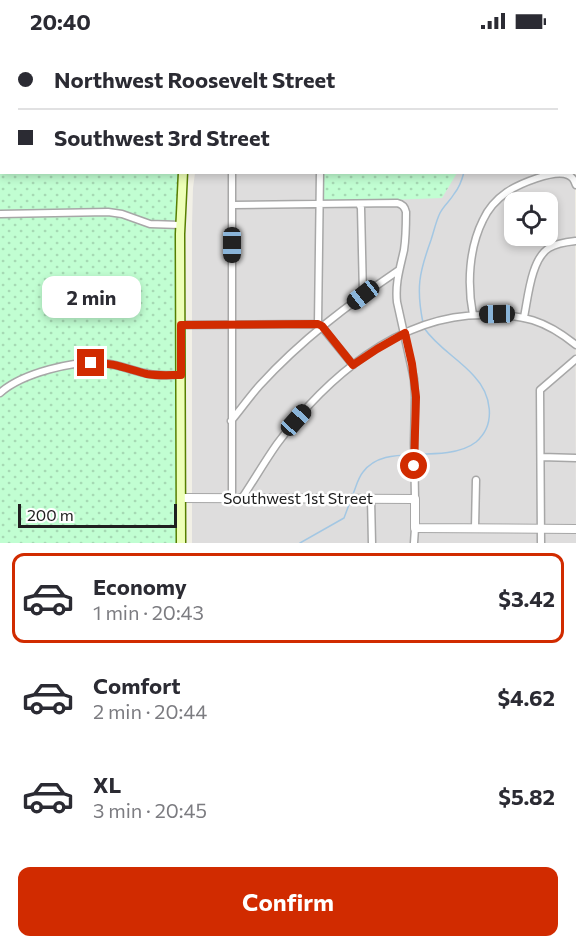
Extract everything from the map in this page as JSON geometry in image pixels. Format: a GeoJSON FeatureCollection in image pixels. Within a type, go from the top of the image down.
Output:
{"type":"FeatureCollection","features":[{"type":"Feature","properties":{"kind":"main road"},"geometry":{"type":"LineString","coordinates":[[181,543],[180,225],[183,174]]}},
{"type":"Feature","properties":{"kind":"street"},"geometry":{"type":"LineString","coordinates":[[232,174],[232,498]]}},
{"type":"Feature","properties":{"kind":"street"},"geometry":{"type":"LineString","coordinates":[[320,174],[320,325],[353,365]]}},
{"type":"Feature","properties":{"kind":"street"},"geometry":{"type":"LineString","coordinates":[[473,315],[472,257],[478,231],[487,213],[498,200],[516,186],[536,178],[558,174]]}},
{"type":"Feature","properties":{"kind":"street"},"geometry":{"type":"LineString","coordinates":[[566,174],[573,179],[576,185]]}},
{"type":"Feature","properties":{"kind":"street"},"geometry":{"type":"LineString","coordinates":[[233,205],[397,203],[403,206],[406,212],[406,235],[397,282],[397,302],[416,397],[414,543]]}},
{"type":"Feature","properties":{"kind":"street"},"geometry":{"type":"LineString","coordinates":[[358,204],[362,208],[363,295]]}},
{"type":"Feature","properties":{"kind":"street"},"geometry":{"type":"LineString","coordinates":[[0,214],[108,212],[122,214],[150,224],[180,225]]}},
{"type":"Feature","properties":{"kind":"street"},"geometry":{"type":"LineString","coordinates":[[524,317],[536,264],[541,255],[551,246],[576,241]]}},
{"type":"Feature","properties":{"kind":"street"},"geometry":{"type":"LineString","coordinates":[[231,421],[260,386],[320,325],[399,270]]}},
{"type":"Feature","properties":{"kind":"street"},"geometry":{"type":"LineString","coordinates":[[242,498],[277,444],[323,391],[353,365],[413,329],[435,321],[473,315],[515,315],[556,330],[576,345]]}},
{"type":"Feature","properties":{"kind":"street"},"geometry":{"type":"LineString","coordinates":[[181,325],[320,325]]}},
{"type":"Feature","properties":{"kind":"street"},"geometry":{"type":"LineString","coordinates":[[541,543],[540,390],[576,359]]}},
{"type":"Feature","properties":{"kind":"street"},"geometry":{"type":"LineString","coordinates":[[0,393],[10,384],[31,375],[82,363],[122,366],[150,375],[181,375]]}},
{"type":"Feature","properties":{"kind":"street"},"geometry":{"type":"LineString","coordinates":[[541,457],[576,458]]}},
{"type":"Feature","properties":{"kind":"street"},"geometry":{"type":"LineString","coordinates":[[475,528],[476,480]]}},
{"type":"Feature","properties":{"kind":"street","name":"Southwest 1st Street"},"geometry":{"type":"LineString","coordinates":[[181,498],[415,499]]}},
{"type":"Feature","properties":{"kind":"street"},"geometry":{"type":"LineString","coordinates":[[371,499],[372,543]]}},
{"type":"Feature","properties":{"kind":"street"},"geometry":{"type":"LineString","coordinates":[[415,528],[576,529]]}},
{"type":"Feature","properties":{"kind":"shaded area"},"geometry":{"type":"Polygon","coordinates":[[[195,174],[575,174],[576,543],[192,543],[192,225],[195,174]]]}},
{"type":"Feature","properties":{"kind":"green space"},"geometry":{"type":"Polygon","coordinates":[[[0,174],[186,174],[180,225],[181,543],[0,543],[0,174]]]}},
{"type":"Feature","properties":{"kind":"green space"},"geometry":{"type":"Polygon","coordinates":[[[323,174],[456,174],[442,198],[324,201],[323,174]]]}},
{"type":"Feature","properties":{"kind":"waterway"},"geometry":{"type":"LineString","coordinates":[[423,323],[419,290],[424,262],[439,216],[457,189],[463,174]]}},
{"type":"Feature","properties":{"kind":"waterway"},"geometry":{"type":"LineString","coordinates":[[417,454],[448,452],[470,446],[483,435],[489,418],[488,400],[480,383],[424,328]]}},
{"type":"Feature","properties":{"kind":"waterway"},"geometry":{"type":"LineString","coordinates":[[353,494],[361,474],[373,463],[392,456],[412,455]]}},
{"type":"Feature","properties":{"kind":"waterway"},"geometry":{"type":"LineString","coordinates":[[300,543],[344,518],[350,502]]}},
{"type":"Feature","properties":{"kind":"route"},"geometry":{"type":"LineString","coordinates":[[91,363],[122,366],[150,375],[181,375],[181,325],[318,324],[353,365],[405,333],[416,397],[414,466]]}}]}
